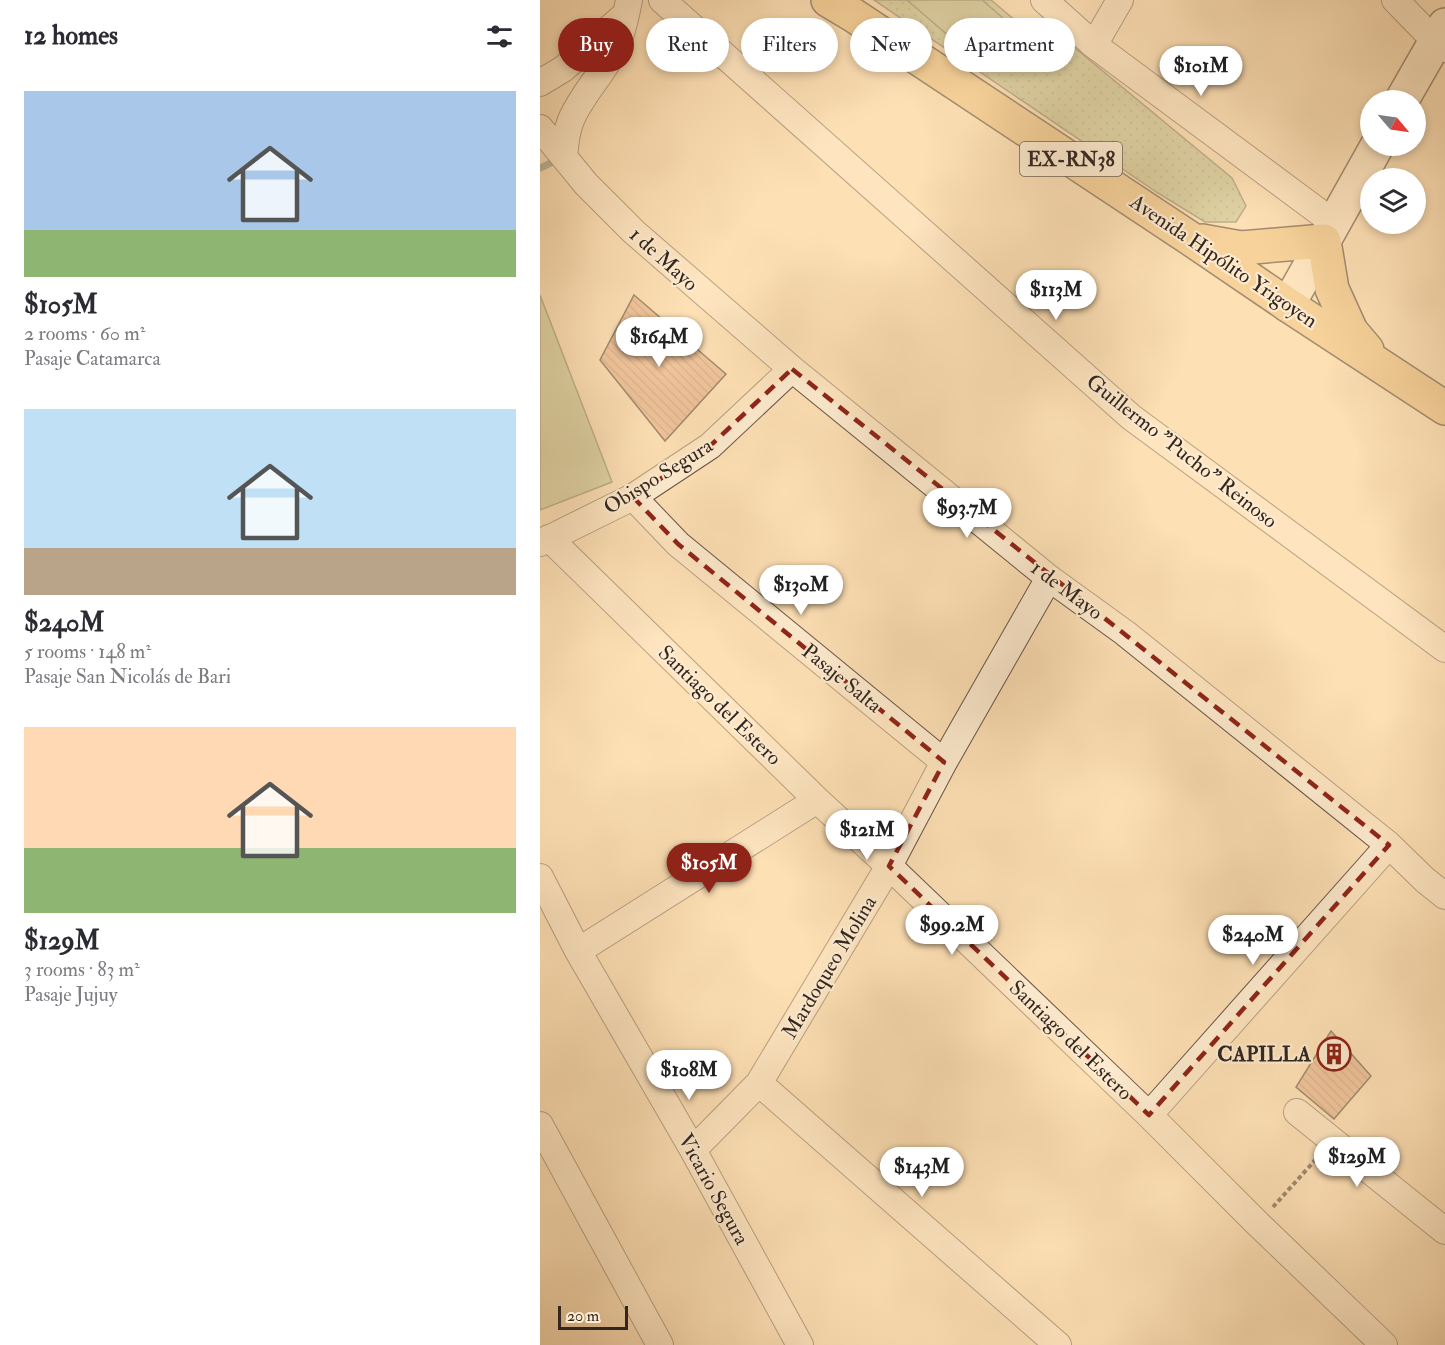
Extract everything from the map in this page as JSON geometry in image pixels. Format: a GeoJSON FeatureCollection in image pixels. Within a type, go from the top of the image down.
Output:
{"type":"FeatureCollection","features":[{"type":"Feature","properties":{"kind":"main road","name":"Avenida Hipólito Yrigoyen"},"geometry":{"type":"LineString","coordinates":[[839,5],[1445,408]]}},
{"type":"Feature","properties":{"kind":"main road"},"geometry":{"type":"LineString","coordinates":[[1191,239],[1241,248],[1329,232],[1332,289],[1351,332],[1380,366]]}},
{"type":"Feature","properties":{"kind":"street","name":"Guillermo \"Pucho\" Reinoso"},"geometry":{"type":"LineString","coordinates":[[662,0],[1131,417],[1445,649]]}},
{"type":"Feature","properties":{"kind":"street"},"geometry":{"type":"LineString","coordinates":[[1044,0],[1094,45],[1329,232]]}},
{"type":"Feature","properties":{"kind":"street"},"geometry":{"type":"LineString","coordinates":[[1094,45],[1120,0]]}},
{"type":"Feature","properties":{"kind":"street"},"geometry":{"type":"LineString","coordinates":[[1395,0],[1442,38],[1408,90]]}},
{"type":"Feature","properties":{"kind":"street"},"geometry":{"type":"LineString","coordinates":[[540,83],[563,69],[628,7]]}},
{"type":"Feature","properties":{"kind":"street"},"geometry":{"type":"LineString","coordinates":[[564,157],[567,132],[572,118],[615,48],[628,7]]}},
{"type":"Feature","properties":{"kind":"street","name":"1 de Mayo"},"geometry":{"type":"LineString","coordinates":[[540,128],[586,184],[634,232],[792,369],[1049,578],[1125,633],[1389,845],[1445,896]]}},
{"type":"Feature","properties":{"kind":"street"},"geometry":{"type":"LineString","coordinates":[[1288,305],[1371,156]]}},
{"type":"Feature","properties":{"kind":"street","name":"Obispo Segura"},"geometry":{"type":"LineString","coordinates":[[545,540],[633,497],[710,446],[792,369]]}},
{"type":"Feature","properties":{"kind":"street","name":"Pasaje Salta"},"geometry":{"type":"LineString","coordinates":[[633,497],[678,544],[944,762]]}},
{"type":"Feature","properties":{"kind":"street","name":"Santiago del Estero"},"geometry":{"type":"LineString","coordinates":[[545,540],[1149,1115],[1384,1345]]}},
{"type":"Feature","properties":{"kind":"street","name":"Mardoqueo Molina"},"geometry":{"type":"LineString","coordinates":[[693,1150],[759,1083],[889,866],[944,762],[1049,578]]}},
{"type":"Feature","properties":{"kind":"street"},"geometry":{"type":"LineString","coordinates":[[578,951],[817,800]]}},
{"type":"Feature","properties":{"kind":"street"},"geometry":{"type":"LineString","coordinates":[[1149,1115],[1389,845]]}},
{"type":"Feature","properties":{"kind":"street","name":"Vicario Segura"},"geometry":{"type":"LineString","coordinates":[[540,877],[578,951],[693,1150],[800,1345]]}},
{"type":"Feature","properties":{"kind":"street"},"geometry":{"type":"LineString","coordinates":[[759,1083],[1058,1345]]}},
{"type":"Feature","properties":{"kind":"street"},"geometry":{"type":"LineString","coordinates":[[1297,1112],[1445,1231]]}},
{"type":"Feature","properties":{"kind":"street"},"geometry":{"type":"LineString","coordinates":[[540,1125],[660,1345]]}},
{"type":"Feature","properties":{"kind":"path"},"geometry":{"type":"LineString","coordinates":[[1258,1224],[1333,1141]]}},
{"type":"Feature","properties":{"kind":"highlighted area"},"geometry":{"type":"Polygon","coordinates":[[[792,369],[1389,845],[1149,1115],[889,866],[944,762],[678,544],[633,497],[710,446],[792,369]]]}},
{"type":"Feature","properties":{"kind":"green space"},"geometry":{"type":"Polygon","coordinates":[[[874,0],[991,0],[1012,18],[944,18],[944,48],[932,39],[932,18],[900,18],[874,0]]]}},
{"type":"Feature","properties":{"kind":"green space"},"geometry":{"type":"Polygon","coordinates":[[[907,0],[982,0],[1003,18],[944,18],[944,32],[932,22],[932,18],[928,18],[907,0]]]}},
{"type":"Feature","properties":{"kind":"green space"},"geometry":{"type":"Polygon","coordinates":[[[1075,48],[1232,178],[1246,206],[1236,222],[1205,222],[1158,193],[980,72],[1075,72],[1075,48]]]}},
{"type":"Feature","properties":{"kind":"green space"},"geometry":{"type":"Polygon","coordinates":[[[540,295],[612,482],[540,510],[540,295]]]}},
{"type":"Feature","properties":{"kind":"building"},"geometry":{"type":"Polygon","coordinates":[[[634,295],[726,374],[665,441],[600,360],[634,295]]]}},
{"type":"Feature","properties":{"kind":"building","name":"CAPILLA"},"geometry":{"type":"Polygon","coordinates":[[[1331,1031],[1371,1076],[1334,1119],[1296,1087],[1331,1031]]]}},
{"type":"Feature","properties":{"kind":"waterway"},"geometry":{"type":"LineString","coordinates":[[540,168],[559,159]]}},
{"type":"Feature","properties":{"kind":"place","name":"CAPILLA"},"geometry":{"type":"Point","coordinates":[1334,1054]}}]}
